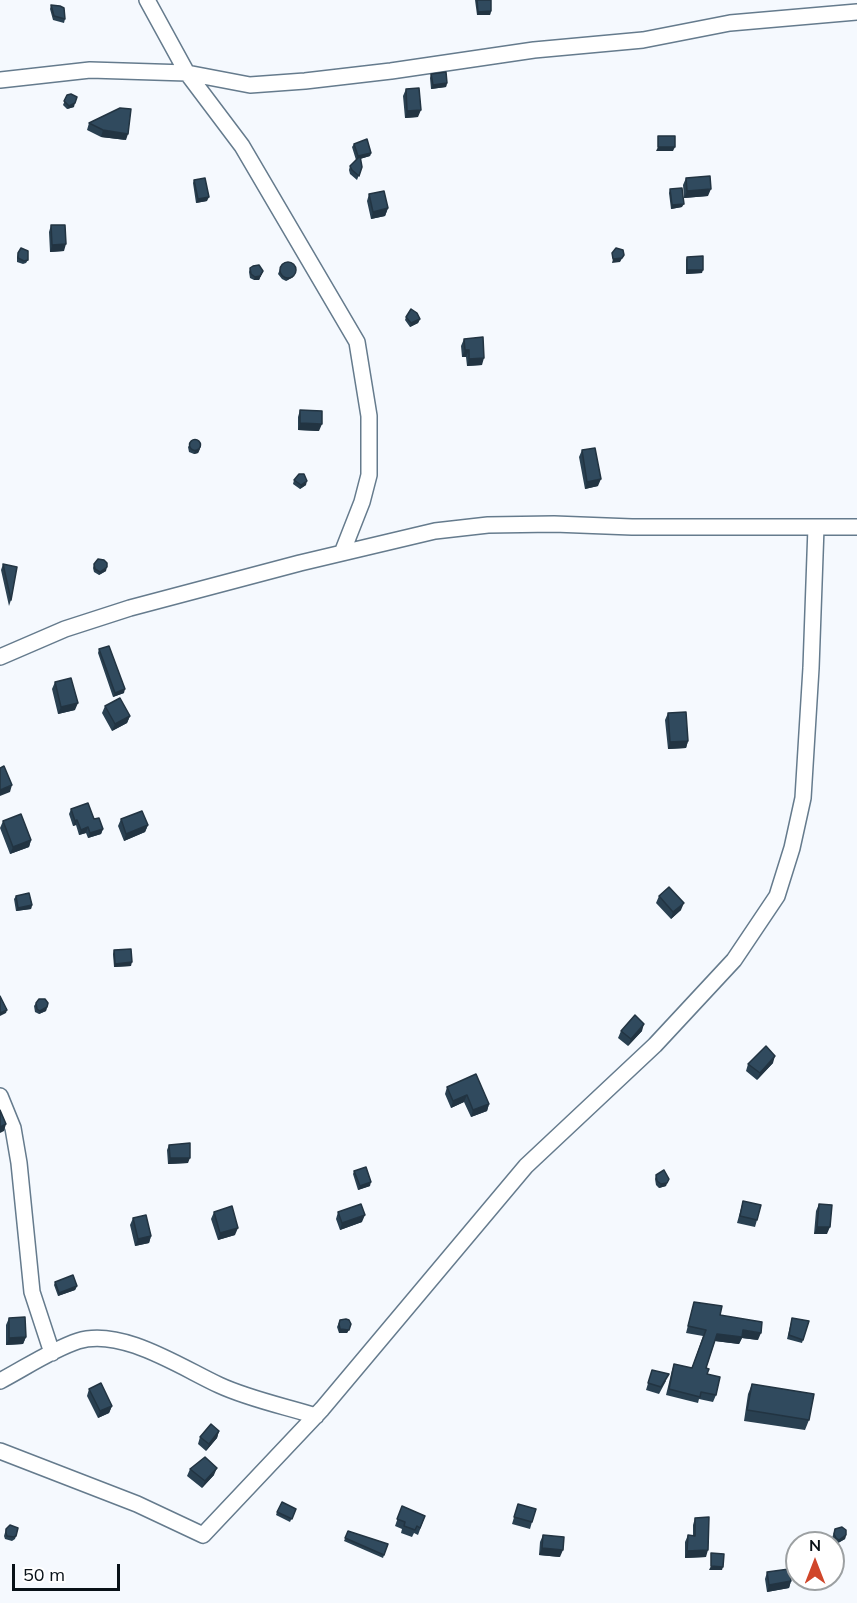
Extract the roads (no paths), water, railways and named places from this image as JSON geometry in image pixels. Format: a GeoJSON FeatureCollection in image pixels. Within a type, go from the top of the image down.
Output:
{"type":"FeatureCollection","features":[{"type":"Feature","properties":{"kind":"street"},"geometry":{"type":"LineString","coordinates":[[147,0],[187,73],[242,146],[357,342],[369,416],[369,475],[362,502],[342,553]]}},
{"type":"Feature","properties":{"kind":"street"},"geometry":{"type":"LineString","coordinates":[[0,80],[90,70],[187,73],[250,85],[305,81],[534,50],[643,40],[730,23],[857,12]]}},
{"type":"Feature","properties":{"kind":"street"},"geometry":{"type":"LineString","coordinates":[[0,657],[65,629],[130,608],[435,531],[488,525],[857,527]]}},
{"type":"Feature","properties":{"kind":"street"},"geometry":{"type":"LineString","coordinates":[[0,1451],[137,1504],[203,1535],[316,1416],[526,1166],[655,1045],[734,960],[777,896],[792,848],[803,798],[816,527]]}},
{"type":"Feature","properties":{"kind":"street"},"geometry":{"type":"LineString","coordinates":[[0,1096],[13,1128],[19,1163],[32,1292],[52,1353]]}},
{"type":"Feature","properties":{"kind":"street"},"geometry":{"type":"LineString","coordinates":[[0,1381],[79,1341],[101,1339],[130,1344],[173,1360],[220,1386],[316,1416]]}}]}
